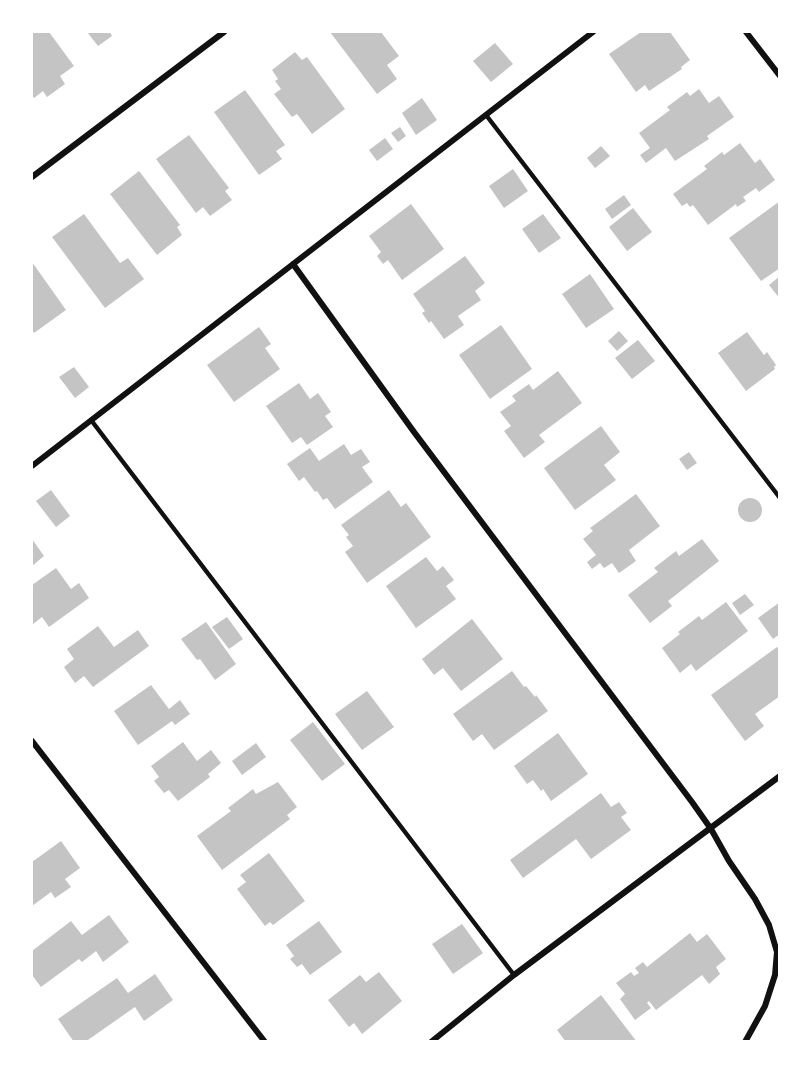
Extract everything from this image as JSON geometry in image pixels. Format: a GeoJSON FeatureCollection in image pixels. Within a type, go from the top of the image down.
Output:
{"type":"FeatureCollection","features":[{"type":"Feature","properties":{"kind":"street"},"geometry":{"type":"LineString","coordinates":[[32,177],[224,32]]}},
{"type":"Feature","properties":{"kind":"street"},"geometry":{"type":"LineString","coordinates":[[32,466],[593,32]]}},
{"type":"Feature","properties":{"kind":"street"},"geometry":{"type":"LineString","coordinates":[[746,32],[780,76]]}},
{"type":"Feature","properties":{"kind":"street"},"geometry":{"type":"LineString","coordinates":[[293,264],[414,432],[711,829],[755,899],[769,925],[777,952],[775,975],[765,1006],[745,1041]]}},
{"type":"Feature","properties":{"kind":"street"},"geometry":{"type":"LineString","coordinates":[[32,741],[265,1041]]}},
{"type":"Feature","properties":{"kind":"street"},"geometry":{"type":"LineString","coordinates":[[431,1041],[514,975],[780,776]]}},
{"type":"Feature","properties":{"kind":"lane"},"geometry":{"type":"LineString","coordinates":[[486,115],[780,498]]}},
{"type":"Feature","properties":{"kind":"lane"},"geometry":{"type":"LineString","coordinates":[[91,420],[514,975]]}},
{"type":"Feature","properties":{"kind":"building"},"geometry":{"type":"Polygon","coordinates":[[[33,32],[49,32],[74,66],[60,76],[65,84],[47,97],[43,91],[34,98],[32,95],[33,32]]]}},
{"type":"Feature","properties":{"kind":"building"},"geometry":{"type":"Polygon","coordinates":[[[87,32],[110,32],[112,36],[98,46],[87,32]]]}},
{"type":"Feature","properties":{"kind":"building"},"geometry":{"type":"Polygon","coordinates":[[[330,32],[381,32],[399,56],[387,65],[397,79],[377,94],[330,32]]]}},
{"type":"Feature","properties":{"kind":"building"},"geometry":{"type":"Polygon","coordinates":[[[641,32],[670,32],[690,60],[681,67],[682,69],[649,91],[645,85],[636,92],[609,54],[641,32]]]}},
{"type":"Feature","properties":{"kind":"building"},"geometry":{"type":"Polygon","coordinates":[[[495,43],[513,64],[491,82],[473,61],[495,43]]]}},
{"type":"Feature","properties":{"kind":"building"},"geometry":{"type":"Polygon","coordinates":[[[295,52],[302,60],[307,57],[345,109],[312,134],[297,114],[292,117],[274,94],[281,89],[275,81],[278,79],[272,70],[295,52]]]}},
{"type":"Feature","properties":{"kind":"building"},"geometry":{"type":"Polygon","coordinates":[[[699,89],[709,103],[719,96],[734,117],[707,136],[709,139],[675,161],[666,148],[646,163],[640,155],[650,148],[639,133],[670,110],[667,107],[687,92],[690,96],[699,89]]]}},
{"type":"Feature","properties":{"kind":"building"},"geometry":{"type":"Polygon","coordinates":[[[245,90],[285,145],[276,151],[282,159],[259,175],[214,112],[245,90]]]}},
{"type":"Feature","properties":{"kind":"building"},"geometry":{"type":"Polygon","coordinates":[[[422,98],[437,120],[416,135],[402,113],[422,98]]]}},
{"type":"Feature","properties":{"kind":"building"},"geometry":{"type":"Polygon","coordinates":[[[400,127],[406,136],[398,142],[391,133],[400,127]]]}},
{"type":"Feature","properties":{"kind":"building"},"geometry":{"type":"Polygon","coordinates":[[[189,135],[229,188],[225,191],[232,200],[210,216],[203,207],[196,213],[156,159],[189,135]]]}},
{"type":"Feature","properties":{"kind":"building"},"geometry":{"type":"Polygon","coordinates":[[[385,138],[393,149],[377,161],[369,150],[385,138]]]}},
{"type":"Feature","properties":{"kind":"building"},"geometry":{"type":"Polygon","coordinates":[[[740,143],[755,163],[760,159],[775,180],[759,192],[756,188],[743,197],[746,201],[737,207],[736,204],[708,225],[693,205],[690,207],[687,203],[682,206],[673,194],[707,169],[704,166],[722,152],[724,155],[740,143]]]}},
{"type":"Feature","properties":{"kind":"building"},"geometry":{"type":"Polygon","coordinates":[[[601,146],[610,156],[595,168],[587,158],[601,146]]]}},
{"type":"Feature","properties":{"kind":"building"},"geometry":{"type":"Polygon","coordinates":[[[513,169],[528,191],[504,208],[489,186],[513,169]]]}},
{"type":"Feature","properties":{"kind":"building"},"geometry":{"type":"Polygon","coordinates":[[[139,171],[180,225],[177,227],[182,235],[157,255],[110,194],[139,171]]]}},
{"type":"Feature","properties":{"kind":"building"},"geometry":{"type":"Polygon","coordinates":[[[624,195],[631,205],[612,219],[605,209],[624,195]]]}},
{"type":"Feature","properties":{"kind":"building"},"geometry":{"type":"Polygon","coordinates":[[[780,201],[780,268],[761,281],[729,238],[780,201]]]}},
{"type":"Feature","properties":{"kind":"building"},"geometry":{"type":"Polygon","coordinates":[[[411,204],[444,249],[402,280],[388,260],[383,264],[377,256],[381,252],[369,236],[411,204]]]}},
{"type":"Feature","properties":{"kind":"building"},"geometry":{"type":"Polygon","coordinates":[[[633,208],[652,232],[627,251],[609,227],[633,208]]]}},
{"type":"Feature","properties":{"kind":"building"},"geometry":{"type":"Polygon","coordinates":[[[84,214],[120,263],[128,258],[144,279],[105,308],[52,237],[84,214]]]}},
{"type":"Feature","properties":{"kind":"building"},"geometry":{"type":"Polygon","coordinates":[[[543,214],[561,238],[539,253],[522,229],[543,214]]]}},
{"type":"Feature","properties":{"kind":"building"},"geometry":{"type":"Polygon","coordinates":[[[465,256],[485,283],[475,291],[481,300],[458,316],[464,325],[444,339],[422,313],[425,311],[413,294],[465,256]]]}},
{"type":"Feature","properties":{"kind":"building"},"geometry":{"type":"Polygon","coordinates":[[[32,262],[66,310],[34,333],[32,329],[32,262]]]}},
{"type":"Feature","properties":{"kind":"building"},"geometry":{"type":"Polygon","coordinates":[[[590,274],[614,309],[586,328],[562,294],[590,274]]]}},
{"type":"Feature","properties":{"kind":"building"},"geometry":{"type":"Polygon","coordinates":[[[780,276],[780,299],[769,285],[780,276]]]}},
{"type":"Feature","properties":{"kind":"building"},"geometry":{"type":"Polygon","coordinates":[[[501,325],[532,369],[490,399],[459,355],[501,325]]]}},
{"type":"Feature","properties":{"kind":"building"},"geometry":{"type":"Polygon","coordinates":[[[259,327],[271,344],[265,348],[280,369],[234,402],[207,365],[259,327]]]}},
{"type":"Feature","properties":{"kind":"building"},"geometry":{"type":"Polygon","coordinates":[[[619,331],[628,341],[617,351],[608,341],[619,331]]]}},
{"type":"Feature","properties":{"kind":"building"},"geometry":{"type":"Polygon","coordinates":[[[747,332],[764,355],[767,352],[776,365],[775,369],[746,391],[718,353],[747,332]]]}},
{"type":"Feature","properties":{"kind":"building"},"geometry":{"type":"Polygon","coordinates":[[[638,340],[655,361],[632,379],[615,358],[638,340]]]}},
{"type":"Feature","properties":{"kind":"building"},"geometry":{"type":"Polygon","coordinates":[[[74,367],[89,387],[75,398],[59,377],[74,367]]]}},
{"type":"Feature","properties":{"kind":"building"},"geometry":{"type":"Polygon","coordinates":[[[558,371],[582,403],[539,435],[545,442],[524,458],[504,431],[511,426],[500,412],[516,401],[512,396],[529,384],[533,390],[558,371]]]}},
{"type":"Feature","properties":{"kind":"building"},"geometry":{"type":"Polygon","coordinates":[[[299,383],[310,399],[318,393],[331,412],[325,416],[333,427],[307,445],[301,437],[292,443],[266,406],[299,383]]]}},
{"type":"Feature","properties":{"kind":"building"},"geometry":{"type":"Polygon","coordinates":[[[601,426],[620,452],[604,465],[616,480],[575,510],[544,468],[601,426]]]}},
{"type":"Feature","properties":{"kind":"building"},"geometry":{"type":"Polygon","coordinates":[[[344,444],[351,455],[361,449],[370,462],[362,467],[373,482],[335,509],[327,498],[323,500],[317,491],[315,492],[304,477],[299,481],[287,464],[310,448],[319,461],[344,444]]]}},
{"type":"Feature","properties":{"kind":"building"},"geometry":{"type":"Polygon","coordinates":[[[689,452],[697,463],[687,470],[679,459],[689,452]]]}},
{"type":"Feature","properties":{"kind":"building"},"geometry":{"type":"Polygon","coordinates":[[[51,490],[70,516],[56,527],[36,501],[51,490]]]}},
{"type":"Feature","properties":{"kind":"building"},"geometry":{"type":"Polygon","coordinates":[[[389,490],[401,507],[406,503],[431,537],[367,583],[345,552],[353,546],[346,537],[349,535],[341,525],[389,490]]]}},
{"type":"Feature","properties":{"kind":"building"},"geometry":{"type":"Polygon","coordinates":[[[636,494],[660,526],[629,550],[636,561],[619,573],[612,563],[604,568],[600,563],[592,569],[587,562],[596,555],[583,539],[593,531],[590,528],[636,494]]]}},
{"type":"Feature","properties":{"kind":"building"},"geometry":{"type":"Polygon","coordinates":[[[750,498],[755,499],[761,505],[761,515],[755,521],[750,522],[745,521],[739,515],[738,510],[739,505],[745,499],[750,498]]]}},
{"type":"Feature","properties":{"kind":"building"},"geometry":{"type":"Polygon","coordinates":[[[32,539],[44,556],[32,566],[32,539]]]}},
{"type":"Feature","properties":{"kind":"building"},"geometry":{"type":"Polygon","coordinates":[[[702,539],[719,561],[668,601],[672,606],[650,623],[628,595],[658,572],[654,568],[676,551],[679,556],[702,539]]]}},
{"type":"Feature","properties":{"kind":"building"},"geometry":{"type":"Polygon","coordinates":[[[426,557],[437,571],[443,566],[454,580],[446,586],[456,599],[416,628],[386,586],[426,557]]]}},
{"type":"Feature","properties":{"kind":"building"},"geometry":{"type":"Polygon","coordinates":[[[56,568],[71,589],[79,583],[89,598],[49,627],[42,617],[32,625],[32,585],[56,568]]]}},
{"type":"Feature","properties":{"kind":"building"},"geometry":{"type":"Polygon","coordinates":[[[745,594],[754,605],[740,615],[732,603],[745,594]]]}},
{"type":"Feature","properties":{"kind":"building"},"geometry":{"type":"Polygon","coordinates":[[[726,602],[748,631],[696,671],[691,664],[680,673],[662,648],[699,616],[702,620],[726,602]]]}},
{"type":"Feature","properties":{"kind":"building"},"geometry":{"type":"Polygon","coordinates":[[[780,602],[780,634],[773,639],[758,618],[780,602]]]}},
{"type":"Feature","properties":{"kind":"building"},"geometry":{"type":"Polygon","coordinates":[[[227,617],[243,639],[229,649],[212,627],[227,617]]]}},
{"type":"Feature","properties":{"kind":"building"},"geometry":{"type":"Polygon","coordinates":[[[472,619],[503,659],[461,691],[443,668],[434,675],[422,659],[472,619]]]}},
{"type":"Feature","properties":{"kind":"building"},"geometry":{"type":"Polygon","coordinates":[[[206,622],[236,664],[215,680],[200,659],[197,660],[181,639],[206,622]]]}},
{"type":"Feature","properties":{"kind":"building"},"geometry":{"type":"Polygon","coordinates":[[[98,626],[114,647],[138,630],[149,646],[93,687],[84,676],[75,683],[64,667],[74,659],[67,649],[98,626]]]}},
{"type":"Feature","properties":{"kind":"building"},"geometry":{"type":"Polygon","coordinates":[[[777,647],[780,651],[780,696],[755,714],[764,726],[745,741],[711,695],[777,647]]]}},
{"type":"Feature","properties":{"kind":"building"},"geometry":{"type":"Polygon","coordinates":[[[512,671],[548,711],[494,750],[482,734],[473,741],[453,714],[512,671]]]}},
{"type":"Feature","properties":{"kind":"building"},"geometry":{"type":"Polygon","coordinates":[[[151,685],[169,709],[180,700],[190,714],[175,725],[172,721],[138,745],[114,711],[151,685]]]}},
{"type":"Feature","properties":{"kind":"building"},"geometry":{"type":"Polygon","coordinates":[[[367,691],[394,727],[362,750],[335,714],[367,691]]]}},
{"type":"Feature","properties":{"kind":"building"},"geometry":{"type":"Polygon","coordinates":[[[313,722],[345,764],[322,781],[290,740],[313,722]]]}},
{"type":"Feature","properties":{"kind":"building"},"geometry":{"type":"Polygon","coordinates":[[[558,733],[588,774],[551,801],[533,780],[527,784],[514,766],[558,733]]]}},
{"type":"Feature","properties":{"kind":"building"},"geometry":{"type":"Polygon","coordinates":[[[183,742],[197,761],[211,750],[221,763],[208,774],[210,777],[178,801],[169,790],[164,793],[154,781],[159,777],[151,766],[183,742]]]}},
{"type":"Feature","properties":{"kind":"building"},"geometry":{"type":"Polygon","coordinates":[[[256,743],[266,757],[242,775],[232,761],[256,743]]]}},
{"type":"Feature","properties":{"kind":"building"},"geometry":{"type":"Polygon","coordinates":[[[278,782],[297,807],[287,815],[290,819],[222,870],[197,836],[231,811],[228,808],[253,789],[256,794],[278,782]]]}},
{"type":"Feature","properties":{"kind":"building"},"geometry":{"type":"Polygon","coordinates":[[[601,793],[611,807],[619,802],[627,813],[621,817],[631,830],[591,859],[576,839],[523,878],[510,860],[601,793]]]}},
{"type":"Feature","properties":{"kind":"building"},"geometry":{"type":"Polygon","coordinates":[[[61,841],[80,868],[65,879],[71,887],[55,898],[51,892],[32,906],[32,862],[61,841]]]}},
{"type":"Feature","properties":{"kind":"building"},"geometry":{"type":"Polygon","coordinates":[[[269,853],[305,901],[273,925],[270,922],[265,926],[237,889],[246,882],[240,875],[269,853]]]}},
{"type":"Feature","properties":{"kind":"building"},"geometry":{"type":"Polygon","coordinates":[[[109,915],[129,942],[103,962],[96,951],[82,962],[79,959],[41,987],[32,975],[32,951],[71,921],[82,935],[109,915]]]}},
{"type":"Feature","properties":{"kind":"building"},"geometry":{"type":"Polygon","coordinates":[[[319,921],[342,952],[310,975],[302,964],[297,967],[290,959],[294,956],[286,945],[319,921]]]}},
{"type":"Feature","properties":{"kind":"building"},"geometry":{"type":"Polygon","coordinates":[[[462,924],[483,953],[453,974],[432,944],[462,924]]]}},
{"type":"Feature","properties":{"kind":"building"},"geometry":{"type":"Polygon","coordinates":[[[690,933],[697,942],[707,934],[726,959],[716,967],[720,974],[709,984],[702,975],[656,1010],[649,1001],[647,1003],[651,1008],[635,1020],[620,999],[625,994],[616,983],[631,972],[634,976],[639,973],[635,968],[643,962],[647,967],[690,933]]]}},
{"type":"Feature","properties":{"kind":"building"},"geometry":{"type":"Polygon","coordinates":[[[379,972],[402,1001],[362,1034],[354,1023],[349,1027],[328,1000],[360,975],[366,982],[379,972]]]}},
{"type":"Feature","properties":{"kind":"building"},"geometry":{"type":"Polygon","coordinates":[[[155,974],[173,1000],[144,1021],[135,1007],[85,1042],[74,1042],[58,1019],[117,978],[128,993],[155,974]]]}},
{"type":"Feature","properties":{"kind":"building"},"geometry":{"type":"Polygon","coordinates":[[[601,995],[637,1042],[566,1042],[557,1030],[601,995]]]}}]}
